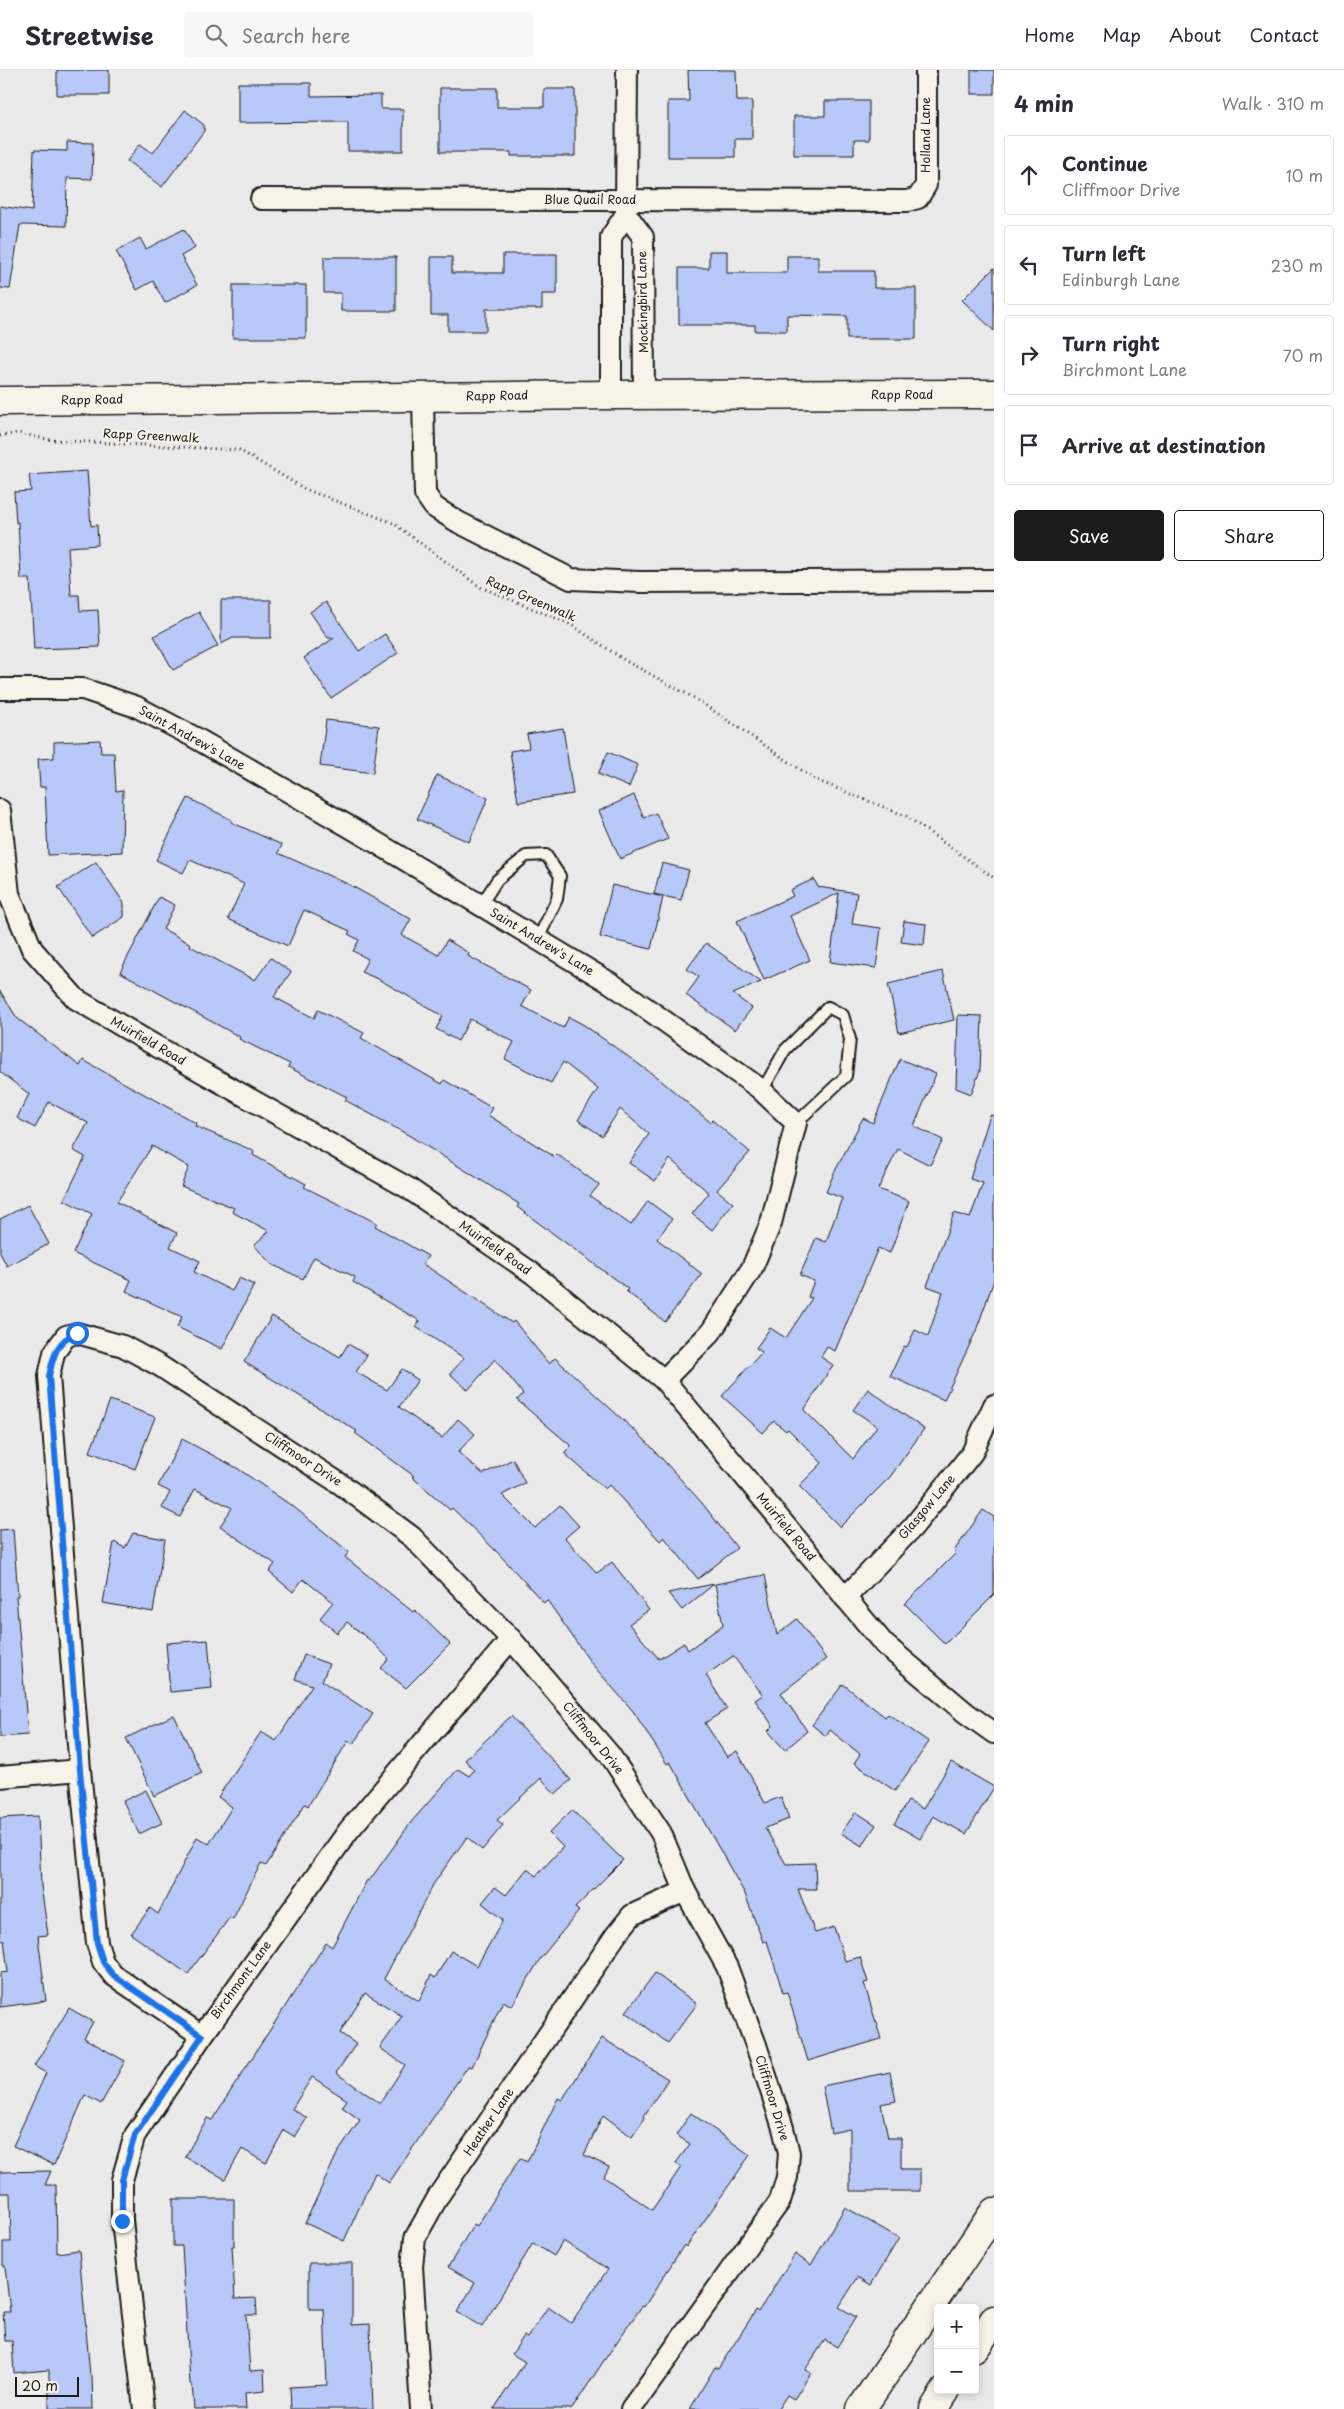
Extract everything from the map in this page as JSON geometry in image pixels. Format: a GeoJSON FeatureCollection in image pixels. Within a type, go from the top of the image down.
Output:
{"type":"FeatureCollection","features":[{"type":"Feature","properties":{"kind":"street"},"geometry":{"type":"LineString","coordinates":[[611,395],[611,237],[626,207],[627,70]]}},
{"type":"Feature","properties":{"kind":"street","name":"Holland Lane"},"geometry":{"type":"LineString","coordinates":[[918,198],[926,185],[926,70]]}},
{"type":"Feature","properties":{"kind":"street","name":"Blue Quail Road"},"geometry":{"type":"LineString","coordinates":[[261,199],[626,207],[906,201],[918,198]]}},
{"type":"Feature","properties":{"kind":"street","name":"Mockingbird Lane"},"geometry":{"type":"LineString","coordinates":[[626,207],[643,237],[644,395]]}},
{"type":"Feature","properties":{"kind":"street","name":"Rapp Road"},"geometry":{"type":"LineString","coordinates":[[0,402],[611,395],[994,394]]}},
{"type":"Feature","properties":{"kind":"street"},"geometry":{"type":"LineString","coordinates":[[423,397],[425,494],[434,507],[458,522],[571,579],[640,582],[994,580]]}},
{"type":"Feature","properties":{"kind":"street","name":"Saint Andrew's Lane"},"geometry":{"type":"LineString","coordinates":[[0,689],[83,689],[137,707],[237,762],[612,984],[762,1092],[796,1123]]}},
{"type":"Feature","properties":{"kind":"street","name":"Muirfield Road"},"geometry":{"type":"LineString","coordinates":[[0,810],[9,894],[32,949],[76,999],[408,1188],[532,1273],[664,1380],[884,1644],[966,1713],[994,1733]]}},
{"type":"Feature","properties":{"kind":"street"},"geometry":{"type":"LineString","coordinates":[[664,1380],[711,1332],[752,1268],[771,1223],[796,1123]]}},
{"type":"Feature","properties":{"kind":"street","name":"Cliffmoor Drive"},"geometry":{"type":"LineString","coordinates":[[80,1770],[49,1376],[54,1353],[66,1336],[77,1333],[123,1346],[160,1366],[342,1485],[412,1537],[510,1639],[610,1755],[661,1833],[685,1890],[727,1967],[756,2045],[784,2128],[788,2153],[787,2178],[780,2201],[631,2409]]}},
{"type":"Feature","properties":{"kind":"street","name":"Glasgow Lane"},"geometry":{"type":"LineString","coordinates":[[845,1598],[913,1527],[972,1453],[994,1405]]}},
{"type":"Feature","properties":{"kind":"street","name":"Birchmont Lane"},"geometry":{"type":"LineString","coordinates":[[144,2409],[122,2221],[122,2180],[135,2135],[202,2036],[349,1830],[510,1639]]}},
{"type":"Feature","properties":{"kind":"street"},"geometry":{"type":"LineString","coordinates":[[0,1777],[80,1770],[97,1943],[103,1962],[113,1975],[202,2036]]}},
{"type":"Feature","properties":{"kind":"street","name":"Heather Lane"},"geometry":{"type":"LineString","coordinates":[[421,2409],[412,2266],[415,2238],[439,2195],[616,1935],[632,1915],[685,1890]]}},
{"type":"Feature","properties":{"kind":"street"},"geometry":{"type":"LineString","coordinates":[[861,2409],[994,2212]]}},
{"type":"Feature","properties":{"kind":"street"},"geometry":{"type":"LineString","coordinates":[[979,2342],[994,2320]]}},
{"type":"Feature","properties":{"kind":"street"},"geometry":{"type":"LineString","coordinates":[[934,2409],[943,2394]]}},
{"type":"Feature","properties":{"kind":"lane"},"geometry":{"type":"LineString","coordinates":[[481,905],[496,880],[526,856],[546,855],[560,876],[557,899],[538,939]]}},
{"type":"Feature","properties":{"kind":"lane"},"geometry":{"type":"LineString","coordinates":[[762,1092],[785,1050],[828,1007],[843,1015],[850,1039],[846,1076],[796,1123]]}},
{"type":"Feature","properties":{"kind":"path","name":"Rapp Greenwalk"},"geometry":{"type":"LineString","coordinates":[[0,436],[18,433],[51,440],[239,450],[305,489],[393,522],[480,587],[570,624],[626,661],[696,700],[816,780],[906,816],[994,878]]}},
{"type":"Feature","properties":{"kind":"building"},"geometry":{"type":"Polygon","coordinates":[[[57,70],[109,70],[109,95],[57,95],[57,70]]]}},
{"type":"Feature","properties":{"kind":"building"},"geometry":{"type":"Polygon","coordinates":[[[688,70],[736,70],[737,101],[752,101],[752,139],[735,139],[735,157],[668,157],[668,101],[689,101],[688,70]]]}},
{"type":"Feature","properties":{"kind":"building"},"geometry":{"type":"Polygon","coordinates":[[[971,70],[994,70],[994,94],[971,94],[971,70]]]}},
{"type":"Feature","properties":{"kind":"building"},"geometry":{"type":"Polygon","coordinates":[[[238,83],[311,83],[311,96],[381,95],[381,109],[403,109],[403,151],[348,151],[348,122],[238,123],[238,83]]]}},
{"type":"Feature","properties":{"kind":"building"},"geometry":{"type":"Polygon","coordinates":[[[440,88],[497,88],[497,107],[544,107],[544,89],[575,89],[575,156],[511,156],[511,152],[440,152],[440,88]]]}},
{"type":"Feature","properties":{"kind":"building"},"geometry":{"type":"Polygon","coordinates":[[[825,101],[869,101],[869,140],[854,140],[854,155],[794,155],[794,116],[825,116],[825,101]]]}},
{"type":"Feature","properties":{"kind":"building"},"geometry":{"type":"Polygon","coordinates":[[[185,110],[204,125],[204,131],[162,187],[127,161],[140,144],[153,153],[185,110]]]}},
{"type":"Feature","properties":{"kind":"building"},"geometry":{"type":"Polygon","coordinates":[[[67,142],[93,143],[92,179],[67,178],[66,226],[20,225],[10,289],[0,288],[0,206],[32,211],[34,150],[67,151],[67,142]]]}},
{"type":"Feature","properties":{"kind":"building"},"geometry":{"type":"Polygon","coordinates":[[[184,229],[195,248],[181,256],[197,285],[165,303],[153,281],[137,290],[116,251],[140,238],[146,249],[184,229]]]}},
{"type":"Feature","properties":{"kind":"building"},"geometry":{"type":"Polygon","coordinates":[[[709,251],[727,251],[727,273],[787,273],[787,256],[818,256],[818,271],[874,271],[874,288],[916,288],[916,339],[847,339],[847,316],[787,315],[787,331],[755,331],[755,325],[679,325],[679,268],[709,268],[709,251]]]}},
{"type":"Feature","properties":{"kind":"building"},"geometry":{"type":"Polygon","coordinates":[[[503,254],[557,254],[557,294],[542,294],[542,309],[486,309],[486,331],[448,331],[448,315],[431,315],[431,257],[452,257],[452,273],[503,273],[503,254]]]}},
{"type":"Feature","properties":{"kind":"building"},"geometry":{"type":"Polygon","coordinates":[[[324,257],[396,257],[396,311],[341,311],[341,293],[324,293],[324,257]]]}},
{"type":"Feature","properties":{"kind":"building"},"geometry":{"type":"Polygon","coordinates":[[[994,268],[994,331],[962,300],[994,268]]]}},
{"type":"Feature","properties":{"kind":"building"},"geometry":{"type":"Polygon","coordinates":[[[233,285],[306,285],[306,338],[233,338],[233,285]]]}},
{"type":"Feature","properties":{"kind":"building"},"geometry":{"type":"Polygon","coordinates":[[[87,471],[91,526],[97,525],[98,545],[68,547],[71,595],[79,595],[80,611],[98,610],[100,647],[34,649],[30,579],[21,579],[18,522],[16,523],[14,492],[31,491],[29,475],[87,471]]]}},
{"type":"Feature","properties":{"kind":"building"},"geometry":{"type":"Polygon","coordinates":[[[221,600],[271,600],[271,638],[233,638],[221,644],[221,600]]]}},
{"type":"Feature","properties":{"kind":"building"},"geometry":{"type":"Polygon","coordinates":[[[326,602],[359,651],[385,634],[398,653],[331,698],[304,658],[334,638],[328,638],[310,612],[326,602]]]}},
{"type":"Feature","properties":{"kind":"building"},"geometry":{"type":"Polygon","coordinates":[[[199,612],[218,646],[173,670],[154,636],[199,612]]]}},
{"type":"Feature","properties":{"kind":"building"},"geometry":{"type":"Polygon","coordinates":[[[326,720],[379,726],[373,773],[320,766],[326,720]]]}},
{"type":"Feature","properties":{"kind":"building"},"geometry":{"type":"Polygon","coordinates":[[[563,728],[573,794],[518,802],[510,751],[529,748],[527,734],[563,728]]]}},
{"type":"Feature","properties":{"kind":"building"},"geometry":{"type":"Polygon","coordinates":[[[100,740],[101,753],[114,753],[116,791],[123,790],[122,852],[48,855],[45,787],[40,787],[38,759],[54,758],[54,742],[100,740]]]}},
{"type":"Feature","properties":{"kind":"building"},"geometry":{"type":"Polygon","coordinates":[[[608,752],[638,765],[629,787],[598,774],[608,752]]]}},
{"type":"Feature","properties":{"kind":"building"},"geometry":{"type":"Polygon","coordinates":[[[437,775],[488,798],[469,842],[417,819],[437,775]]]}},
{"type":"Feature","properties":{"kind":"building"},"geometry":{"type":"Polygon","coordinates":[[[634,795],[644,818],[656,813],[668,839],[620,859],[599,811],[634,795]]]}},
{"type":"Feature","properties":{"kind":"building"},"geometry":{"type":"Polygon","coordinates":[[[188,798],[232,820],[231,822],[282,845],[278,853],[350,885],[411,919],[402,935],[438,955],[447,940],[469,953],[468,956],[531,990],[522,1006],[563,1028],[569,1017],[584,1025],[658,1078],[710,1122],[712,1120],[750,1152],[717,1190],[733,1203],[712,1230],[692,1214],[709,1193],[670,1159],[655,1181],[629,1163],[649,1134],[620,1109],[602,1136],[578,1120],[598,1089],[563,1062],[551,1083],[505,1059],[514,1042],[470,1019],[458,1041],[436,1029],[443,1016],[378,979],[361,972],[368,959],[353,951],[359,940],[348,934],[350,931],[304,910],[288,946],[228,919],[244,884],[190,860],[183,873],[156,860],[188,798]]]}},
{"type":"Feature","properties":{"kind":"building"},"geometry":{"type":"Polygon","coordinates":[[[96,862],[124,903],[124,917],[92,938],[58,887],[96,862]]]}},
{"type":"Feature","properties":{"kind":"building"},"geometry":{"type":"Polygon","coordinates":[[[662,863],[689,870],[681,900],[654,894],[662,863]]]}},
{"type":"Feature","properties":{"kind":"building"},"geometry":{"type":"Polygon","coordinates":[[[814,879],[818,887],[857,893],[852,924],[881,928],[876,968],[830,962],[839,893],[790,916],[810,960],[764,980],[737,921],[793,896],[790,890],[814,879]]]}},
{"type":"Feature","properties":{"kind":"building"},"geometry":{"type":"Polygon","coordinates":[[[612,885],[663,897],[651,949],[600,937],[612,885]]]}},
{"type":"Feature","properties":{"kind":"building"},"geometry":{"type":"Polygon","coordinates":[[[159,897],[175,905],[163,929],[191,944],[190,946],[255,980],[271,958],[291,972],[274,997],[314,1018],[318,1010],[364,1033],[361,1038],[442,1084],[444,1080],[492,1108],[488,1115],[555,1157],[557,1154],[599,1185],[590,1196],[631,1225],[648,1201],[672,1219],[657,1239],[702,1274],[665,1322],[626,1291],[628,1289],[517,1207],[519,1204],[410,1136],[345,1100],[347,1097],[288,1067],[290,1064],[239,1039],[240,1037],[120,972],[159,897]]]}},
{"type":"Feature","properties":{"kind":"building"},"geometry":{"type":"Polygon","coordinates":[[[904,921],[926,924],[924,945],[901,942],[904,921]]]}},
{"type":"Feature","properties":{"kind":"building"},"geometry":{"type":"Polygon","coordinates":[[[706,943],[761,982],[733,994],[752,1008],[735,1030],[686,995],[699,977],[687,969],[706,943]]]}},
{"type":"Feature","properties":{"kind":"building"},"geometry":{"type":"Polygon","coordinates":[[[943,971],[954,1020],[899,1033],[888,984],[943,971]]]}},
{"type":"Feature","properties":{"kind":"building"},"geometry":{"type":"Polygon","coordinates":[[[0,991],[17,1018],[80,1066],[83,1060],[196,1123],[195,1126],[254,1151],[253,1155],[306,1184],[304,1187],[377,1223],[375,1226],[428,1256],[423,1264],[512,1323],[514,1321],[549,1364],[555,1358],[645,1440],[702,1503],[737,1548],[698,1579],[664,1537],[660,1541],[609,1485],[605,1489],[564,1453],[571,1446],[517,1400],[523,1394],[495,1359],[468,1390],[450,1374],[464,1358],[416,1327],[420,1321],[353,1282],[355,1277],[314,1257],[303,1279],[271,1264],[254,1245],[269,1231],[232,1212],[234,1208],[181,1186],[189,1167],[152,1146],[117,1202],[177,1233],[170,1247],[200,1261],[194,1272],[232,1291],[239,1278],[254,1285],[222,1349],[177,1327],[182,1317],[126,1291],[131,1280],[73,1253],[92,1214],[64,1200],[85,1157],[73,1150],[88,1123],[49,1102],[35,1128],[17,1118],[29,1094],[0,1072],[0,991]]]}},
{"type":"Feature","properties":{"kind":"building"},"geometry":{"type":"Polygon","coordinates":[[[958,1015],[982,1016],[980,1071],[971,1094],[956,1088],[958,1015]]]}},
{"type":"Feature","properties":{"kind":"building"},"geometry":{"type":"Polygon","coordinates":[[[900,1059],[936,1074],[914,1126],[943,1140],[930,1165],[898,1149],[878,1189],[909,1201],[890,1253],[878,1248],[835,1351],[827,1347],[821,1357],[833,1365],[804,1410],[853,1459],[877,1426],[853,1410],[868,1389],[924,1429],[890,1477],[840,1527],[799,1486],[822,1463],[788,1429],[786,1431],[774,1421],[763,1433],[722,1396],[762,1352],[756,1348],[770,1328],[786,1338],[812,1298],[808,1297],[814,1281],[800,1275],[816,1238],[826,1242],[842,1198],[826,1192],[863,1118],[873,1123],[900,1059]]]}},
{"type":"Feature","properties":{"kind":"building"},"geometry":{"type":"Polygon","coordinates":[[[990,1115],[994,1116],[994,1280],[976,1331],[944,1400],[890,1376],[904,1346],[907,1347],[915,1330],[928,1336],[943,1292],[927,1286],[954,1213],[970,1218],[983,1183],[970,1179],[990,1115]]]}},
{"type":"Feature","properties":{"kind":"building"},"geometry":{"type":"Polygon","coordinates":[[[28,1205],[49,1244],[7,1266],[0,1253],[0,1219],[28,1205]]]}},
{"type":"Feature","properties":{"kind":"building"},"geometry":{"type":"Polygon","coordinates":[[[272,1316],[340,1357],[348,1344],[367,1355],[356,1372],[387,1390],[402,1369],[418,1380],[399,1407],[442,1438],[458,1419],[475,1434],[458,1452],[483,1474],[513,1459],[525,1483],[502,1495],[535,1528],[560,1505],[579,1526],[565,1538],[597,1573],[612,1562],[649,1610],[629,1624],[659,1659],[684,1643],[688,1650],[723,1625],[715,1584],[765,1575],[777,1635],[797,1619],[826,1659],[781,1693],[807,1731],[785,1750],[768,1731],[773,1726],[755,1700],[763,1695],[733,1656],[706,1675],[727,1709],[705,1723],[727,1757],[737,1751],[765,1803],[781,1797],[789,1819],[765,1828],[786,1864],[815,1863],[816,1889],[798,1889],[815,1933],[834,1927],[845,1961],[860,1957],[868,1982],[864,1983],[881,2039],[808,2061],[787,1992],[783,1993],[767,1941],[763,1942],[745,1894],[670,1762],[667,1764],[633,1711],[591,1663],[547,1600],[544,1603],[498,1553],[452,1508],[450,1510],[412,1477],[414,1476],[355,1433],[357,1431],[244,1362],[272,1316]]]}},
{"type":"Feature","properties":{"kind":"building"},"geometry":{"type":"Polygon","coordinates":[[[110,1400],[155,1417],[135,1469],[90,1452],[110,1400]]]}},
{"type":"Feature","properties":{"kind":"building"},"geometry":{"type":"Polygon","coordinates":[[[182,1439],[237,1468],[295,1508],[349,1552],[345,1557],[413,1612],[415,1610],[450,1644],[406,1688],[381,1668],[389,1659],[371,1641],[347,1622],[337,1633],[320,1618],[333,1602],[303,1579],[293,1592],[269,1572],[275,1564],[220,1526],[232,1508],[195,1489],[180,1517],[162,1508],[170,1492],[158,1486],[182,1439]]]}},
{"type":"Feature","properties":{"kind":"building"},"geometry":{"type":"Polygon","coordinates":[[[983,1510],[994,1517],[994,1595],[945,1644],[905,1604],[956,1553],[954,1551],[983,1510]]]}},
{"type":"Feature","properties":{"kind":"building"},"geometry":{"type":"Polygon","coordinates":[[[13,1529],[18,1596],[16,1596],[28,1735],[0,1737],[0,1530],[13,1529]]]}},
{"type":"Feature","properties":{"kind":"building"},"geometry":{"type":"Polygon","coordinates":[[[133,1533],[165,1539],[153,1612],[103,1603],[114,1542],[125,1548],[133,1533]]]}},
{"type":"Feature","properties":{"kind":"building"},"geometry":{"type":"Polygon","coordinates":[[[714,1584],[682,1610],[668,1593],[714,1584]]]}},
{"type":"Feature","properties":{"kind":"building"},"geometry":{"type":"Polygon","coordinates":[[[208,1640],[212,1688],[170,1692],[166,1643],[208,1640]]]}},
{"type":"Feature","properties":{"kind":"building"},"geometry":{"type":"Polygon","coordinates":[[[304,1655],[329,1664],[322,1681],[373,1714],[353,1744],[348,1741],[308,1806],[305,1804],[266,1866],[261,1863],[233,1919],[230,1917],[188,1974],[131,1934],[150,1908],[158,1914],[197,1837],[209,1844],[232,1807],[218,1797],[261,1732],[276,1741],[312,1685],[295,1679],[304,1655]]]}},
{"type":"Feature","properties":{"kind":"building"},"geometry":{"type":"Polygon","coordinates":[[[843,1684],[885,1717],[888,1714],[929,1742],[895,1791],[854,1763],[860,1754],[830,1730],[826,1736],[812,1725],[843,1684]]]}},
{"type":"Feature","properties":{"kind":"building"},"geometry":{"type":"Polygon","coordinates":[[[174,1715],[202,1773],[154,1796],[126,1738],[174,1715]]]}},
{"type":"Feature","properties":{"kind":"building"},"geometry":{"type":"Polygon","coordinates":[[[511,1716],[571,1780],[555,1794],[541,1778],[497,1820],[503,1825],[482,1850],[467,1837],[434,1883],[384,1979],[419,2001],[431,1975],[435,1978],[451,1951],[477,1966],[503,1920],[482,1903],[495,1887],[506,1895],[527,1869],[536,1876],[563,1847],[549,1833],[572,1810],[623,1860],[575,1908],[579,1911],[540,1959],[512,2006],[503,2001],[472,2067],[468,2066],[389,2183],[375,2173],[344,2241],[305,2223],[337,2154],[360,2120],[342,2107],[347,2100],[312,2077],[292,2109],[307,2118],[295,2137],[284,2130],[266,2163],[242,2149],[225,2179],[185,2157],[207,2118],[212,2120],[326,1943],[332,1947],[367,1880],[369,1881],[412,1821],[458,1769],[469,1776],[474,1770],[465,1760],[511,1716]],[[365,1993],[340,2033],[356,2044],[336,2073],[380,2103],[405,2065],[380,2048],[402,2016],[365,1993]]]}},
{"type":"Feature","properties":{"kind":"building"},"geometry":{"type":"Polygon","coordinates":[[[951,1762],[994,1787],[966,1834],[933,1816],[920,1839],[894,1824],[908,1801],[923,1809],[951,1762]]]}},
{"type":"Feature","properties":{"kind":"building"},"geometry":{"type":"Polygon","coordinates":[[[146,1790],[162,1823],[139,1834],[123,1801],[146,1790]]]}},
{"type":"Feature","properties":{"kind":"building"},"geometry":{"type":"Polygon","coordinates":[[[856,1812],[876,1825],[862,1846],[841,1833],[856,1812]]]}},
{"type":"Feature","properties":{"kind":"building"},"geometry":{"type":"Polygon","coordinates":[[[38,1816],[41,1885],[48,1935],[38,1936],[46,2001],[0,2007],[0,1973],[8,1972],[4,1940],[0,1941],[0,1818],[38,1816]]]}},
{"type":"Feature","properties":{"kind":"building"},"geometry":{"type":"Polygon","coordinates":[[[655,1973],[697,2004],[668,2043],[626,2012],[655,1973]]]}},
{"type":"Feature","properties":{"kind":"building"},"geometry":{"type":"Polygon","coordinates":[[[69,2008],[93,2022],[84,2038],[125,2061],[101,2104],[85,2095],[54,2165],[13,2146],[46,2073],[34,2066],[69,2008]]]}},
{"type":"Feature","properties":{"kind":"building"},"geometry":{"type":"Polygon","coordinates":[[[602,2038],[668,2079],[632,2137],[603,2115],[584,2155],[609,2167],[604,2177],[652,2210],[681,2167],[676,2163],[690,2144],[676,2135],[691,2113],[750,2155],[686,2247],[684,2245],[644,2307],[642,2306],[572,2409],[494,2409],[525,2362],[512,2354],[524,2336],[527,2338],[548,2307],[571,2323],[608,2269],[563,2241],[554,2256],[533,2243],[482,2327],[457,2312],[475,2283],[448,2267],[474,2224],[477,2226],[520,2158],[527,2162],[558,2098],[562,2100],[602,2038]]]}},
{"type":"Feature","properties":{"kind":"building"},"geometry":{"type":"Polygon","coordinates":[[[890,2072],[896,2101],[881,2104],[888,2138],[901,2138],[901,2169],[920,2169],[920,2191],[850,2191],[850,2129],[831,2133],[822,2086],[890,2072]]]}},
{"type":"Feature","properties":{"kind":"building"},"geometry":{"type":"Polygon","coordinates":[[[51,2171],[45,2185],[56,2185],[57,2253],[79,2250],[90,2375],[92,2375],[93,2409],[49,2409],[49,2370],[14,2373],[12,2341],[5,2341],[3,2312],[10,2312],[5,2266],[3,2266],[3,2242],[11,2242],[10,2193],[0,2193],[0,2172],[51,2171]]]}},
{"type":"Feature","properties":{"kind":"building"},"geometry":{"type":"Polygon","coordinates":[[[173,2199],[234,2199],[234,2246],[232,2246],[235,2299],[256,2298],[257,2315],[246,2315],[250,2371],[264,2370],[265,2391],[245,2393],[246,2409],[194,2409],[192,2384],[190,2384],[182,2246],[173,2246],[173,2199]]]}},
{"type":"Feature","properties":{"kind":"building"},"geometry":{"type":"Polygon","coordinates":[[[845,2207],[899,2238],[871,2285],[858,2277],[839,2307],[856,2317],[837,2347],[825,2340],[805,2370],[811,2373],[794,2399],[787,2395],[778,2409],[690,2409],[715,2367],[718,2369],[756,2310],[758,2312],[795,2254],[811,2265],[845,2207]]]}},
{"type":"Feature","properties":{"kind":"building"},"geometry":{"type":"Polygon","coordinates":[[[309,2263],[352,2263],[352,2325],[370,2324],[373,2409],[291,2409],[290,2387],[327,2385],[324,2309],[309,2309],[309,2263]]]}},
{"type":"Feature","properties":{"kind":"route"},"geometry":{"type":"LineString","coordinates":[[77,1333],[66,1336],[54,1353],[49,1376],[80,1770],[97,1943],[103,1962],[113,1975],[202,2036],[135,2135],[122,2180],[122,2221]]}}]}
